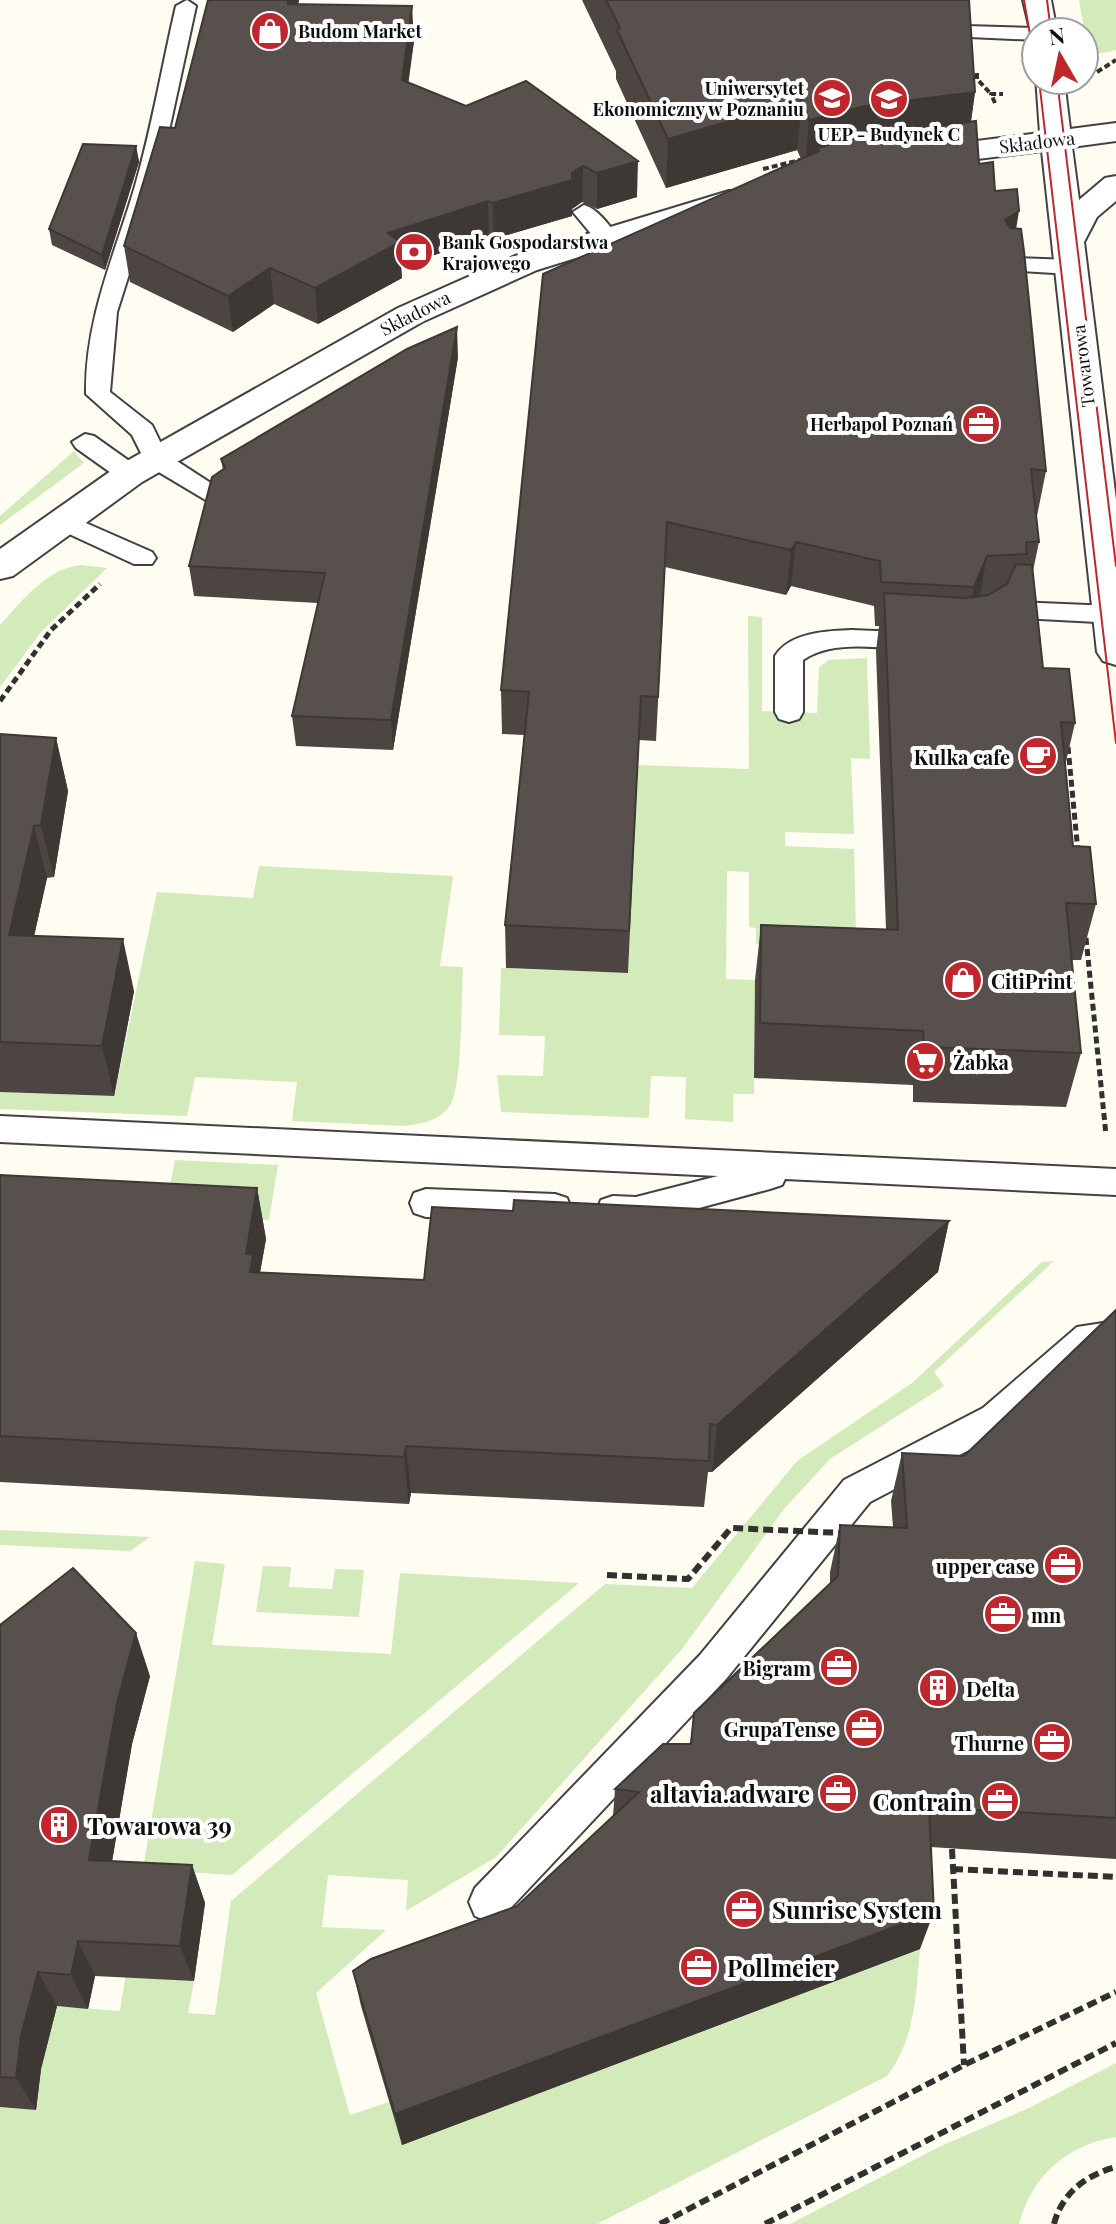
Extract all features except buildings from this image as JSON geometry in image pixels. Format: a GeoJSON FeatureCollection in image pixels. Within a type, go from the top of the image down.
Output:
{"type":"FeatureCollection","features":[{"type":"Feature","properties":{"kind":"street","name":"Towarowa"},"geometry":{"type":"LineString","coordinates":[[1051,96],[1116,652]]}},
{"type":"Feature","properties":{"kind":"street","name":"Składowa"},"geometry":{"type":"LineString","coordinates":[[891,162],[1116,132]]}},
{"type":"Feature","properties":{"kind":"street"},"geometry":{"type":"LineString","coordinates":[[1070,255],[1084,212],[1116,185]]}},
{"type":"Feature","properties":{"kind":"street","name":"Składowa"},"geometry":{"type":"LineString","coordinates":[[0,567],[143,467],[309,369],[438,301],[526,263],[595,224],[764,191]]}},
{"type":"Feature","properties":{"kind":"lane"},"geometry":{"type":"LineString","coordinates":[[143,467],[143,431],[98,394],[96,357],[109,287],[146,187],[186,6]]}},
{"type":"Feature","properties":{"kind":"lane"},"geometry":{"type":"LineString","coordinates":[[932,31],[1020,34]]}},
{"type":"Feature","properties":{"kind":"lane"},"geometry":{"type":"LineString","coordinates":[[1013,265],[1070,255]]}},
{"type":"Feature","properties":{"kind":"lane"},"geometry":{"type":"LineString","coordinates":[[85,442],[214,497]]}},
{"type":"Feature","properties":{"kind":"lane"},"geometry":{"type":"LineString","coordinates":[[63,521],[138,556]]}},
{"type":"Feature","properties":{"kind":"lane"},"geometry":{"type":"LineString","coordinates":[[984,636],[989,630],[990,609],[1112,615]]}},
{"type":"Feature","properties":{"kind":"lane"},"geometry":{"type":"LineString","coordinates":[[789,712],[789,656],[808,644],[839,640],[945,643]]}},
{"type":"Feature","properties":{"kind":"lane"},"geometry":{"type":"LineString","coordinates":[[0,1129],[1114,1182]]}},
{"type":"Feature","properties":{"kind":"lane"},"geometry":{"type":"LineString","coordinates":[[426,1203],[636,1211],[801,1168]]}},
{"type":"Feature","properties":{"kind":"lane"},"geometry":{"type":"LineString","coordinates":[[489,1902],[713,1667],[857,1491],[995,1419],[1089,1337],[1116,1336]]}},
{"type":"Feature","properties":{"kind":"path"},"geometry":{"type":"LineString","coordinates":[[964,78],[977,78]]}},
{"type":"Feature","properties":{"kind":"path"},"geometry":{"type":"LineString","coordinates":[[0,701],[51,630],[138,556]]}},
{"type":"Feature","properties":{"kind":"path"},"geometry":{"type":"LineString","coordinates":[[1067,737],[1079,861]]}},
{"type":"Feature","properties":{"kind":"path"},"geometry":{"type":"LineString","coordinates":[[1084,923],[1114,1182]]}},
{"type":"Feature","properties":{"kind":"path"},"geometry":{"type":"LineString","coordinates":[[607,1575],[688,1579],[731,1528],[849,1533]]}},
{"type":"Feature","properties":{"kind":"path"},"geometry":{"type":"LineString","coordinates":[[952,1849],[964,2065]]}},
{"type":"Feature","properties":{"kind":"path"},"geometry":{"type":"LineString","coordinates":[[953,1869],[1116,1877]]}},
{"type":"Feature","properties":{"kind":"path"},"geometry":{"type":"LineString","coordinates":[[660,2224],[964,2065],[1116,1992]]}},
{"type":"Feature","properties":{"kind":"path"},"geometry":{"type":"LineString","coordinates":[[765,2224],[1116,2043]]}},
{"type":"Feature","properties":{"kind":"path"},"geometry":{"type":"LineString","coordinates":[[1054,2224],[1071,2192],[1086,2178],[1116,2167]]}},
{"type":"Feature","properties":{"kind":"green space"},"geometry":{"type":"Polygon","coordinates":[[[1079,0],[1116,0],[1116,50],[1100,54],[1100,16],[1082,16],[1079,0]]]}},
{"type":"Feature","properties":{"kind":"green space"},"geometry":{"type":"Polygon","coordinates":[[[74,451],[84,463],[0,525],[0,516],[74,451]]]}},
{"type":"Feature","properties":{"kind":"green space"},"geometry":{"type":"Polygon","coordinates":[[[69,567],[107,568],[41,632],[0,687],[0,625],[46,579],[69,567]]]}},
{"type":"Feature","properties":{"kind":"green space"},"geometry":{"type":"Polygon","coordinates":[[[748,616],[762,617],[762,711],[817,713],[819,667],[829,660],[867,658],[870,759],[851,758],[854,834],[785,832],[785,846],[854,849],[856,931],[798,946],[756,944],[756,928],[749,927],[749,872],[727,871],[726,979],[755,980],[754,1094],[733,1094],[733,1122],[685,1119],[686,1077],[651,1076],[649,1118],[501,1112],[497,1075],[543,1076],[545,1036],[499,1035],[501,968],[628,973],[638,765],[749,769],[748,616]]]}},
{"type":"Feature","properties":{"kind":"green space"},"geometry":{"type":"Polygon","coordinates":[[[259,866],[453,876],[440,966],[463,967],[457,1081],[454,1097],[445,1112],[429,1121],[405,1126],[292,1121],[297,1082],[195,1077],[187,1116],[0,1109],[0,1092],[114,1096],[157,892],[253,898],[259,866]]]}},
{"type":"Feature","properties":{"kind":"green space"},"geometry":{"type":"Polygon","coordinates":[[[175,1160],[278,1165],[269,1220],[164,1215],[175,1160]]]}},
{"type":"Feature","properties":{"kind":"green space"},"geometry":{"type":"Polygon","coordinates":[[[1054,1261],[934,1372],[944,1386],[830,1459],[784,1509],[682,1649],[496,1857],[406,1911],[408,1880],[328,1875],[322,1927],[386,1930],[316,1993],[350,2115],[389,2102],[402,2145],[920,1949],[909,2032],[887,2076],[597,2224],[0,2224],[0,2107],[36,2110],[31,2004],[120,2011],[138,1899],[194,1981],[188,2013],[215,2015],[231,1901],[605,1584],[692,1588],[797,1461],[912,1383],[1042,1262],[1054,1261]]]}},
{"type":"Feature","properties":{"kind":"green space"},"geometry":{"type":"Polygon","coordinates":[[[0,1530],[150,1537],[130,1551],[0,1545],[0,1530]]]}},
{"type":"Feature","properties":{"kind":"green space"},"geometry":{"type":"Polygon","coordinates":[[[195,1561],[225,1564],[212,1645],[391,1654],[400,1573],[579,1583],[232,1875],[143,1869],[195,1561]]]}},
{"type":"Feature","properties":{"kind":"green space"},"geometry":{"type":"Polygon","coordinates":[[[263,1566],[291,1567],[289,1587],[332,1589],[335,1569],[364,1570],[359,1617],[256,1612],[263,1566]]]}},
{"type":"Feature","properties":{"kind":"green space"},"geometry":{"type":"Polygon","coordinates":[[[1116,2063],[1116,2137],[1082,2147],[1054,2166],[1033,2191],[1019,2224],[790,2224],[941,2146],[1029,2108],[1116,2063]]]}},
{"type":"Feature","properties":{"kind":"tram line"},"geometry":{"type":"LineString","coordinates":[[1024,0],[1027,16]]}},
{"type":"Feature","properties":{"kind":"tram line"},"geometry":{"type":"LineString","coordinates":[[1047,0],[1049,16]]}},
{"type":"Feature","properties":{"kind":"tram line"},"geometry":{"type":"LineString","coordinates":[[1041,96],[1116,743]]}},
{"type":"Feature","properties":{"kind":"tram line"},"geometry":{"type":"LineString","coordinates":[[1059,96],[1116,566]]}},
{"type":"Feature","properties":{"kind":"place","name":"Budom Market"},"geometry":{"type":"Point","coordinates":[270,31]}},
{"type":"Feature","properties":{"kind":"place","name":"Uniwersytet Ekonomiczny w Poznaniu"},"geometry":{"type":"Point","coordinates":[832,98]}},
{"type":"Feature","properties":{"kind":"place","name":"UEP - Budynek C"},"geometry":{"type":"Point","coordinates":[889,99]}},
{"type":"Feature","properties":{"kind":"place","name":"Bank Gospodarstwa Krajowego"},"geometry":{"type":"Point","coordinates":[414,252]}},
{"type":"Feature","properties":{"kind":"place","name":"Herbapol Poznań"},"geometry":{"type":"Point","coordinates":[981,424]}},
{"type":"Feature","properties":{"kind":"place","name":"Kulka cafe"},"geometry":{"type":"Point","coordinates":[1038,756]}},
{"type":"Feature","properties":{"kind":"place","name":"CitiPrint"},"geometry":{"type":"Point","coordinates":[963,980]}},
{"type":"Feature","properties":{"kind":"place","name":"Żabka"},"geometry":{"type":"Point","coordinates":[925,1061]}},
{"type":"Feature","properties":{"kind":"place","name":"upper case"},"geometry":{"type":"Point","coordinates":[1063,1565]}},
{"type":"Feature","properties":{"kind":"place","name":"mn"},"geometry":{"type":"Point","coordinates":[1003,1614]}},
{"type":"Feature","properties":{"kind":"place","name":"Bigram"},"geometry":{"type":"Point","coordinates":[839,1667]}},
{"type":"Feature","properties":{"kind":"place","name":"Delta"},"geometry":{"type":"Point","coordinates":[938,1688]}},
{"type":"Feature","properties":{"kind":"place","name":"GrupaTense"},"geometry":{"type":"Point","coordinates":[864,1728]}},
{"type":"Feature","properties":{"kind":"place","name":"Thurne"},"geometry":{"type":"Point","coordinates":[1052,1742]}},
{"type":"Feature","properties":{"kind":"place","name":"altavia.adware"},"geometry":{"type":"Point","coordinates":[838,1793]}},
{"type":"Feature","properties":{"kind":"place","name":"Contrain"},"geometry":{"type":"Point","coordinates":[1000,1801]}},
{"type":"Feature","properties":{"kind":"place","name":"Towarowa 39"},"geometry":{"type":"Point","coordinates":[59,1825]}},
{"type":"Feature","properties":{"kind":"place","name":"Sunrise System"},"geometry":{"type":"Point","coordinates":[744,1909]}},
{"type":"Feature","properties":{"kind":"place","name":"Pollmeier"},"geometry":{"type":"Point","coordinates":[699,1967]}}]}
